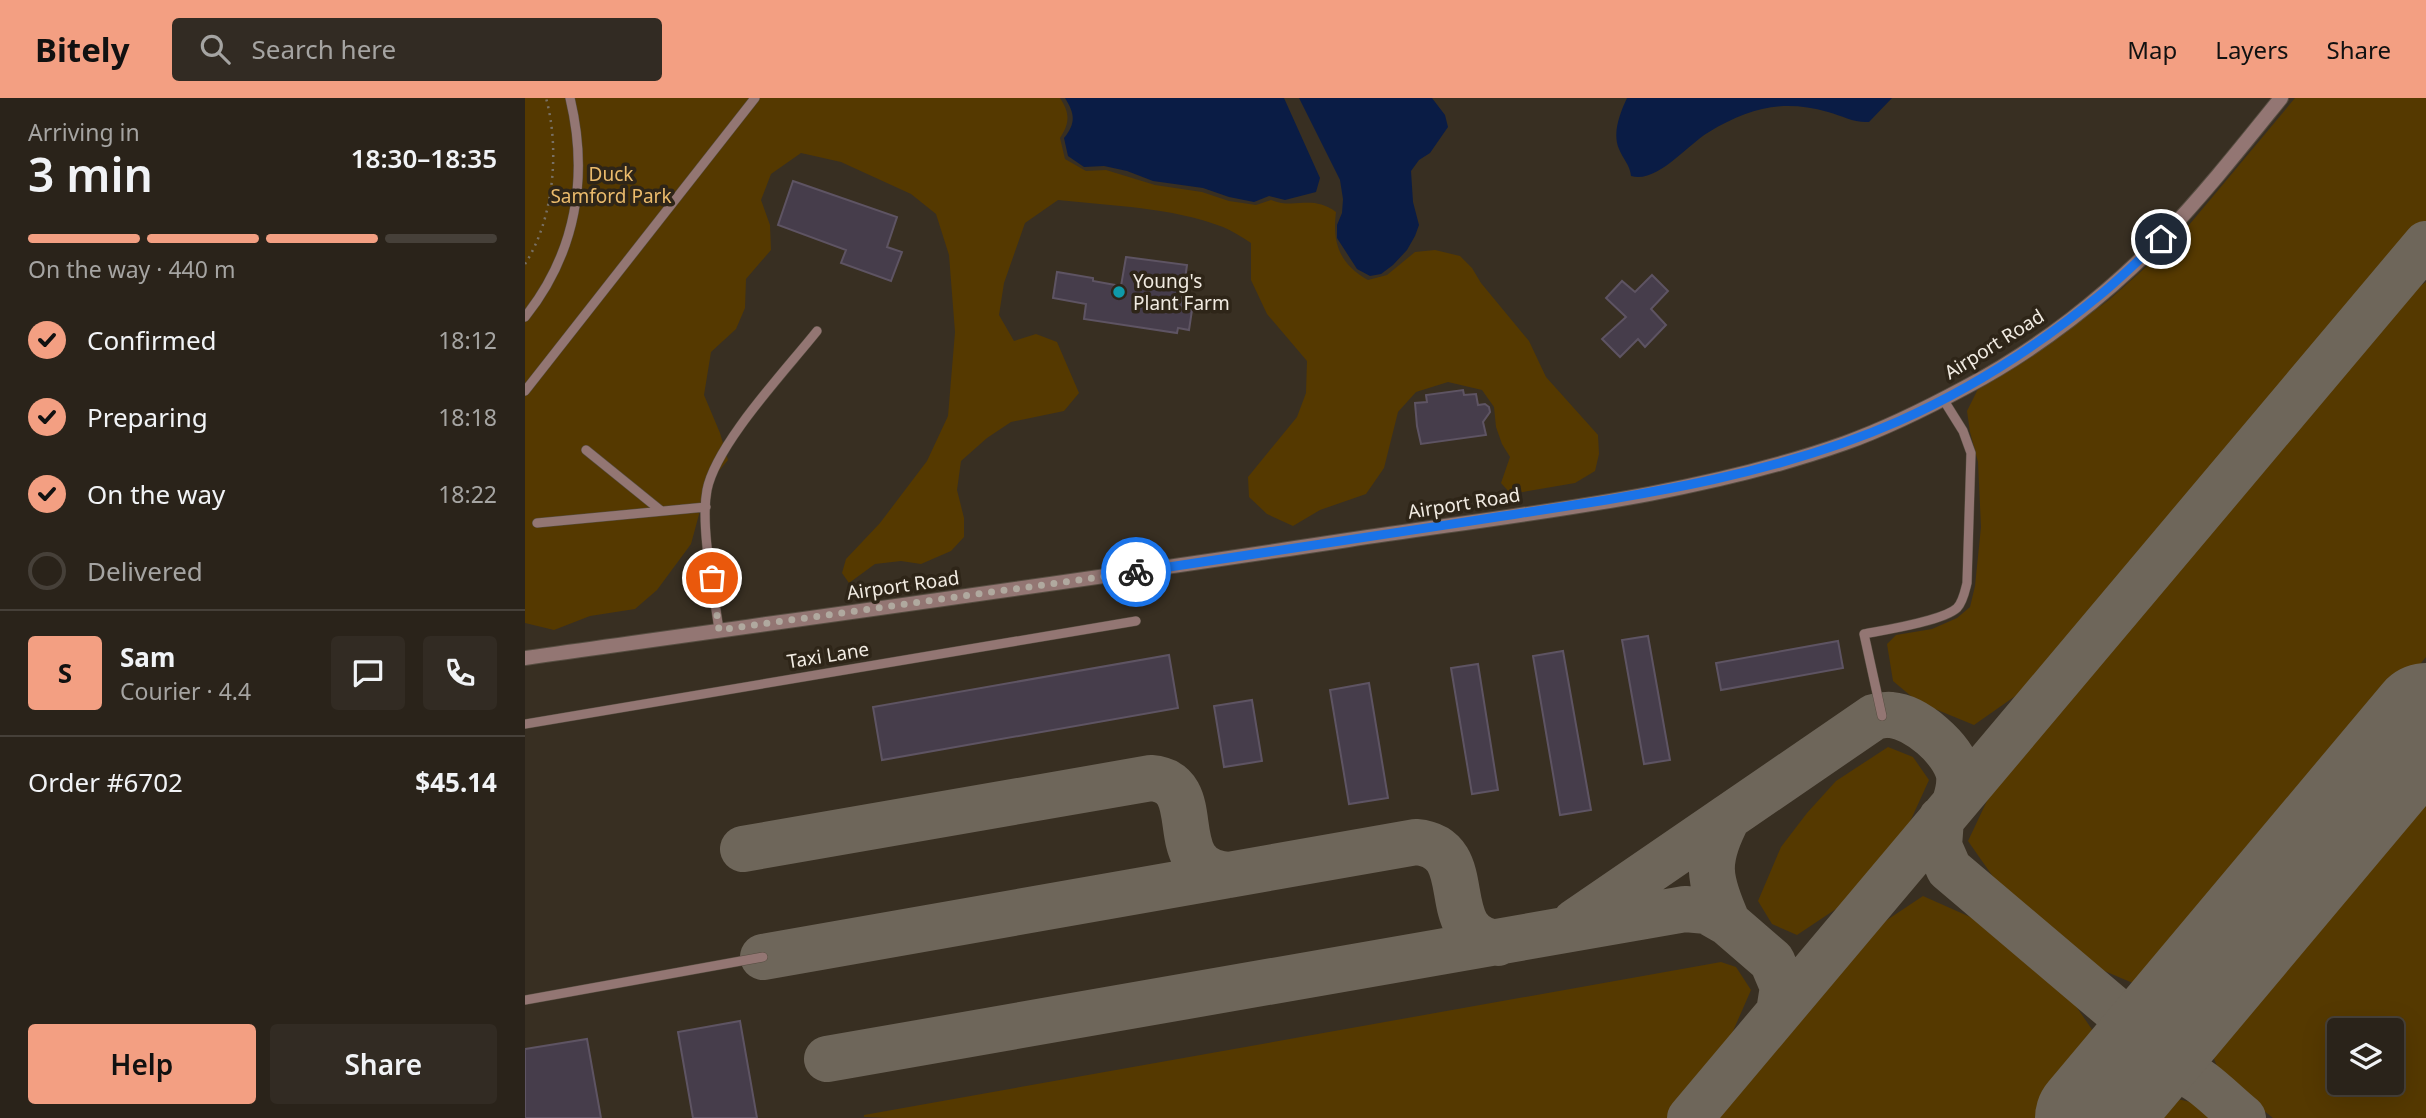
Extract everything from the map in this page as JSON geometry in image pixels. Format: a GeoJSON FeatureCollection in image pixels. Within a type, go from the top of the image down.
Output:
{"type":"FeatureCollection","features":[{"type":"Feature","properties":{"kind":"street","name":"Airport Road"},"geometry":{"type":"LineString","coordinates":[[525,658],[1207,562],[1617,499],[1753,471],[1846,443],[1890,425],[1971,385],[2037,343],[2102,294],[2161,239],[2217,177],[2281,98]]}},
{"type":"Feature","properties":{"kind":"lane"},"geometry":{"type":"LineString","coordinates":[[525,317],[544,292],[566,246],[577,204],[579,177],[575,119],[570,98]]}},
{"type":"Feature","properties":{"kind":"lane"},"geometry":{"type":"LineString","coordinates":[[525,391],[755,98]]}},
{"type":"Feature","properties":{"kind":"lane"},"geometry":{"type":"LineString","coordinates":[[719,630],[708,552],[707,489],[730,441],[817,331]]}},
{"type":"Feature","properties":{"kind":"lane"},"geometry":{"type":"LineString","coordinates":[[1882,716],[1864,634],[1941,617],[1957,608],[1967,583],[1971,453],[1963,431],[1943,399]]}},
{"type":"Feature","properties":{"kind":"lane"},"geometry":{"type":"LineString","coordinates":[[586,450],[660,510]]}},
{"type":"Feature","properties":{"kind":"lane"},"geometry":{"type":"LineString","coordinates":[[537,523],[706,507]]}},
{"type":"Feature","properties":{"kind":"lane","name":"Taxi Lane"},"geometry":{"type":"LineString","coordinates":[[525,724],[1136,621]]}},
{"type":"Feature","properties":{"kind":"lane"},"geometry":{"type":"LineString","coordinates":[[525,1000],[763,957]]}},
{"type":"Feature","properties":{"kind":"path"},"geometry":{"type":"LineString","coordinates":[[525,264],[542,224],[551,187],[553,132],[546,98]]}},
{"type":"Feature","properties":{"kind":"green space","name":"Duck Samford Park"},"geometry":{"type":"Polygon","coordinates":[[[525,98],[1060,98],[1066,108],[1067,118],[1066,128],[1060,138],[1065,159],[1086,171],[1106,170],[1155,185],[1202,192],[1229,201],[1256,205],[1271,200],[1327,207],[1336,212],[1335,234],[1340,252],[1358,274],[1368,280],[1387,275],[1415,252],[1435,250],[1460,256],[1529,341],[1546,377],[1598,435],[1599,454],[1595,471],[1575,483],[1511,494],[1501,483],[1510,457],[1496,427],[1494,407],[1482,390],[1448,382],[1416,392],[1398,412],[1384,468],[1366,494],[1320,510],[1293,526],[1267,514],[1249,497],[1248,477],[1297,417],[1306,393],[1307,361],[1267,314],[1251,280],[1251,243],[1223,227],[1183,215],[1058,200],[1025,223],[1004,283],[999,315],[1014,341],[1036,334],[1057,342],[1079,393],[1064,411],[1011,422],[987,438],[961,461],[957,490],[964,518],[964,537],[951,551],[921,564],[901,561],[875,564],[849,583],[842,573],[846,559],[880,523],[927,461],[948,416],[955,332],[949,255],[936,214],[911,194],[841,162],[801,153],[771,174],[761,200],[770,225],[771,250],[746,279],[745,308],[736,329],[711,352],[704,395],[728,460],[707,485],[691,544],[657,590],[635,609],[590,616],[554,630],[525,623],[525,98]]]}},
{"type":"Feature","properties":{"kind":"green space"},"geometry":{"type":"Polygon","coordinates":[[[2295,98],[2426,98],[2426,222],[2120,588],[2024,690],[1974,725],[1918,702],[1893,681],[1887,644],[1896,635],[1932,629],[1957,618],[1970,607],[1981,527],[1978,462],[1967,411],[1978,389],[2047,345],[2109,300],[2154,260],[2184,231],[2295,98]]]}},
{"type":"Feature","properties":{"kind":"green space"},"geometry":{"type":"Polygon","coordinates":[[[2426,282],[2426,657],[2147,989],[2095,967],[2045,931],[2003,891],[1968,841],[1994,786],[2081,674],[2312,398],[2404,297],[2426,282]]]}},
{"type":"Feature","properties":{"kind":"green space"},"geometry":{"type":"Polygon","coordinates":[[[1888,747],[1913,757],[1929,780],[1904,835],[1878,869],[1848,901],[1797,935],[1772,924],[1758,901],[1781,847],[1836,781],[1888,747]]]}},
{"type":"Feature","properties":{"kind":"green space"},"geometry":{"type":"Polygon","coordinates":[[[2426,775],[2426,1118],[2273,1118],[2222,1074],[2216,1065],[2212,1045],[2214,1027],[2426,775]]]}},
{"type":"Feature","properties":{"kind":"green space"},"geometry":{"type":"Polygon","coordinates":[[[1923,896],[1977,920],[2023,954],[2069,996],[2102,1044],[2040,1118],[1706,1118],[1781,1029],[1872,930],[1923,896]]]}},
{"type":"Feature","properties":{"kind":"green space"},"geometry":{"type":"Polygon","coordinates":[[[1721,962],[1736,967],[1751,990],[1727,1045],[1670,1118],[864,1117],[864,1115],[1721,962]]]}},
{"type":"Feature","properties":{"kind":"green space"},"geometry":{"type":"Polygon","coordinates":[[[2176,1099],[2197,1105],[2215,1118],[2138,1118],[2154,1104],[2176,1099]]]}},
{"type":"Feature","properties":{"kind":"water"},"geometry":{"type":"Polygon","coordinates":[[[1065,98],[1284,98],[1320,178],[1316,192],[1285,200],[1269,196],[1254,202],[1203,188],[1153,181],[1104,166],[1084,167],[1068,156],[1064,138],[1071,128],[1073,118],[1065,98]]]}},
{"type":"Feature","properties":{"kind":"water"},"geometry":{"type":"Polygon","coordinates":[[[1299,98],[1432,98],[1445,115],[1448,127],[1430,153],[1419,160],[1411,171],[1413,202],[1419,225],[1415,236],[1407,250],[1381,274],[1370,276],[1357,269],[1337,238],[1343,199],[1340,180],[1299,98]]]}},
{"type":"Feature","properties":{"kind":"water"},"geometry":{"type":"Polygon","coordinates":[[[1627,98],[1892,98],[1869,122],[1796,106],[1752,112],[1709,132],[1662,169],[1641,177],[1631,176],[1617,143],[1618,123],[1627,98]]]}},
{"type":"Feature","properties":{"kind":"building"},"geometry":{"type":"Polygon","coordinates":[[[793,181],[897,217],[887,247],[902,252],[891,281],[841,263],[846,250],[778,225],[793,181]]]}},
{"type":"Feature","properties":{"kind":"building","name":"Young's Plant Farm"},"geometry":{"type":"Polygon","coordinates":[[[1126,257],[1187,265],[1181,308],[1192,310],[1189,330],[1178,328],[1177,333],[1084,319],[1086,304],[1053,298],[1057,272],[1121,286],[1126,257]]]}},
{"type":"Feature","properties":{"kind":"building"},"geometry":{"type":"Polygon","coordinates":[[[1652,275],[1668,291],[1651,309],[1666,325],[1645,347],[1638,339],[1620,357],[1602,339],[1626,317],[1606,298],[1622,281],[1635,292],[1652,275]]]}},
{"type":"Feature","properties":{"kind":"building"},"geometry":{"type":"Polygon","coordinates":[[[1463,390],[1464,395],[1476,394],[1478,405],[1485,404],[1489,407],[1490,412],[1483,422],[1486,435],[1421,444],[1415,403],[1427,402],[1426,395],[1463,390]]]}},
{"type":"Feature","properties":{"kind":"building"},"geometry":{"type":"Polygon","coordinates":[[[1648,636],[1670,760],[1644,764],[1622,640],[1648,636]]]}},
{"type":"Feature","properties":{"kind":"building"},"geometry":{"type":"Polygon","coordinates":[[[1838,641],[1843,668],[1721,690],[1716,663],[1838,641]]]}},
{"type":"Feature","properties":{"kind":"building"},"geometry":{"type":"Polygon","coordinates":[[[1563,651],[1591,810],[1560,815],[1533,656],[1563,651]]]}},
{"type":"Feature","properties":{"kind":"building"},"geometry":{"type":"Polygon","coordinates":[[[1169,655],[1178,708],[882,760],[873,707],[1169,655]]]}},
{"type":"Feature","properties":{"kind":"building"},"geometry":{"type":"Polygon","coordinates":[[[1478,664],[1498,790],[1472,794],[1451,668],[1478,664]]]}},
{"type":"Feature","properties":{"kind":"building"},"geometry":{"type":"Polygon","coordinates":[[[1369,683],[1388,798],[1349,804],[1330,690],[1369,683]]]}},
{"type":"Feature","properties":{"kind":"building"},"geometry":{"type":"Polygon","coordinates":[[[1252,700],[1262,761],[1224,767],[1214,706],[1252,700]]]}},
{"type":"Feature","properties":{"kind":"building"},"geometry":{"type":"Polygon","coordinates":[[[740,1021],[757,1118],[693,1118],[678,1032],[740,1021]]]}},
{"type":"Feature","properties":{"kind":"building"},"geometry":{"type":"Polygon","coordinates":[[[587,1039],[601,1118],[525,1118],[525,1049],[587,1039]]]}},
{"type":"Feature","properties":{"kind":"taxiway"},"geometry":{"type":"LineString","coordinates":[[1690,1118],[2426,244]]}},
{"type":"Feature","properties":{"kind":"taxiway"},"geometry":{"type":"LineString","coordinates":[[1575,922],[1874,717],[1901,717],[1922,728],[1942,745],[1956,765],[1959,775],[1955,802]]}},
{"type":"Feature","properties":{"kind":"taxiway"},"geometry":{"type":"LineString","coordinates":[[743,849],[1151,778],[1169,783],[1179,795],[1189,843],[1195,858],[1208,870],[1229,875]]}},
{"type":"Feature","properties":{"kind":"taxiway"},"geometry":{"type":"LineString","coordinates":[[1728,817],[1715,846],[1712,870],[1716,894],[1728,923]]}},
{"type":"Feature","properties":{"kind":"taxiway"},"geometry":{"type":"LineString","coordinates":[[1941,819],[1939,846],[1949,869],[2120,1014],[2130,1046],[2124,1080]]}},
{"type":"Feature","properties":{"kind":"taxiway"},"geometry":{"type":"LineString","coordinates":[[763,957],[1416,842],[1436,848],[1447,859],[1454,875],[1460,910],[1467,925],[1478,937],[1498,943]]}},
{"type":"Feature","properties":{"kind":"taxiway"},"geometry":{"type":"LineString","coordinates":[[827,1059],[1685,909],[1707,911],[1728,923],[1772,961],[1783,987],[1779,1012]]}},
{"type":"Feature","properties":{"kind":"taxiway"},"geometry":{"type":"LineString","coordinates":[[2189,1073],[2180,1036],[2191,999]]}},
{"type":"Feature","properties":{"kind":"taxiway"},"geometry":{"type":"LineString","coordinates":[[2124,1080],[2144,1071],[2175,1069],[2202,1083],[2243,1118]]}},
{"type":"Feature","properties":{"kind":"runway"},"geometry":{"type":"LineString","coordinates":[[2091,1118],[2426,719]]}},
{"type":"Feature","properties":{"kind":"way so far"},"geometry":{"type":"LineString","coordinates":[[712,578],[719,630],[1136,572]]}},
{"type":"Feature","properties":{"kind":"place","name":"Young's Plant Farm"},"geometry":{"type":"Point","coordinates":[1119,292]}},
{"type":"Feature","properties":{"kind":"route"},"geometry":{"type":"LineString","coordinates":[[1136,572],[1617,499],[1753,471],[1846,443],[1901,420],[1971,385],[2037,343],[2102,294],[2161,239]]}}]}
